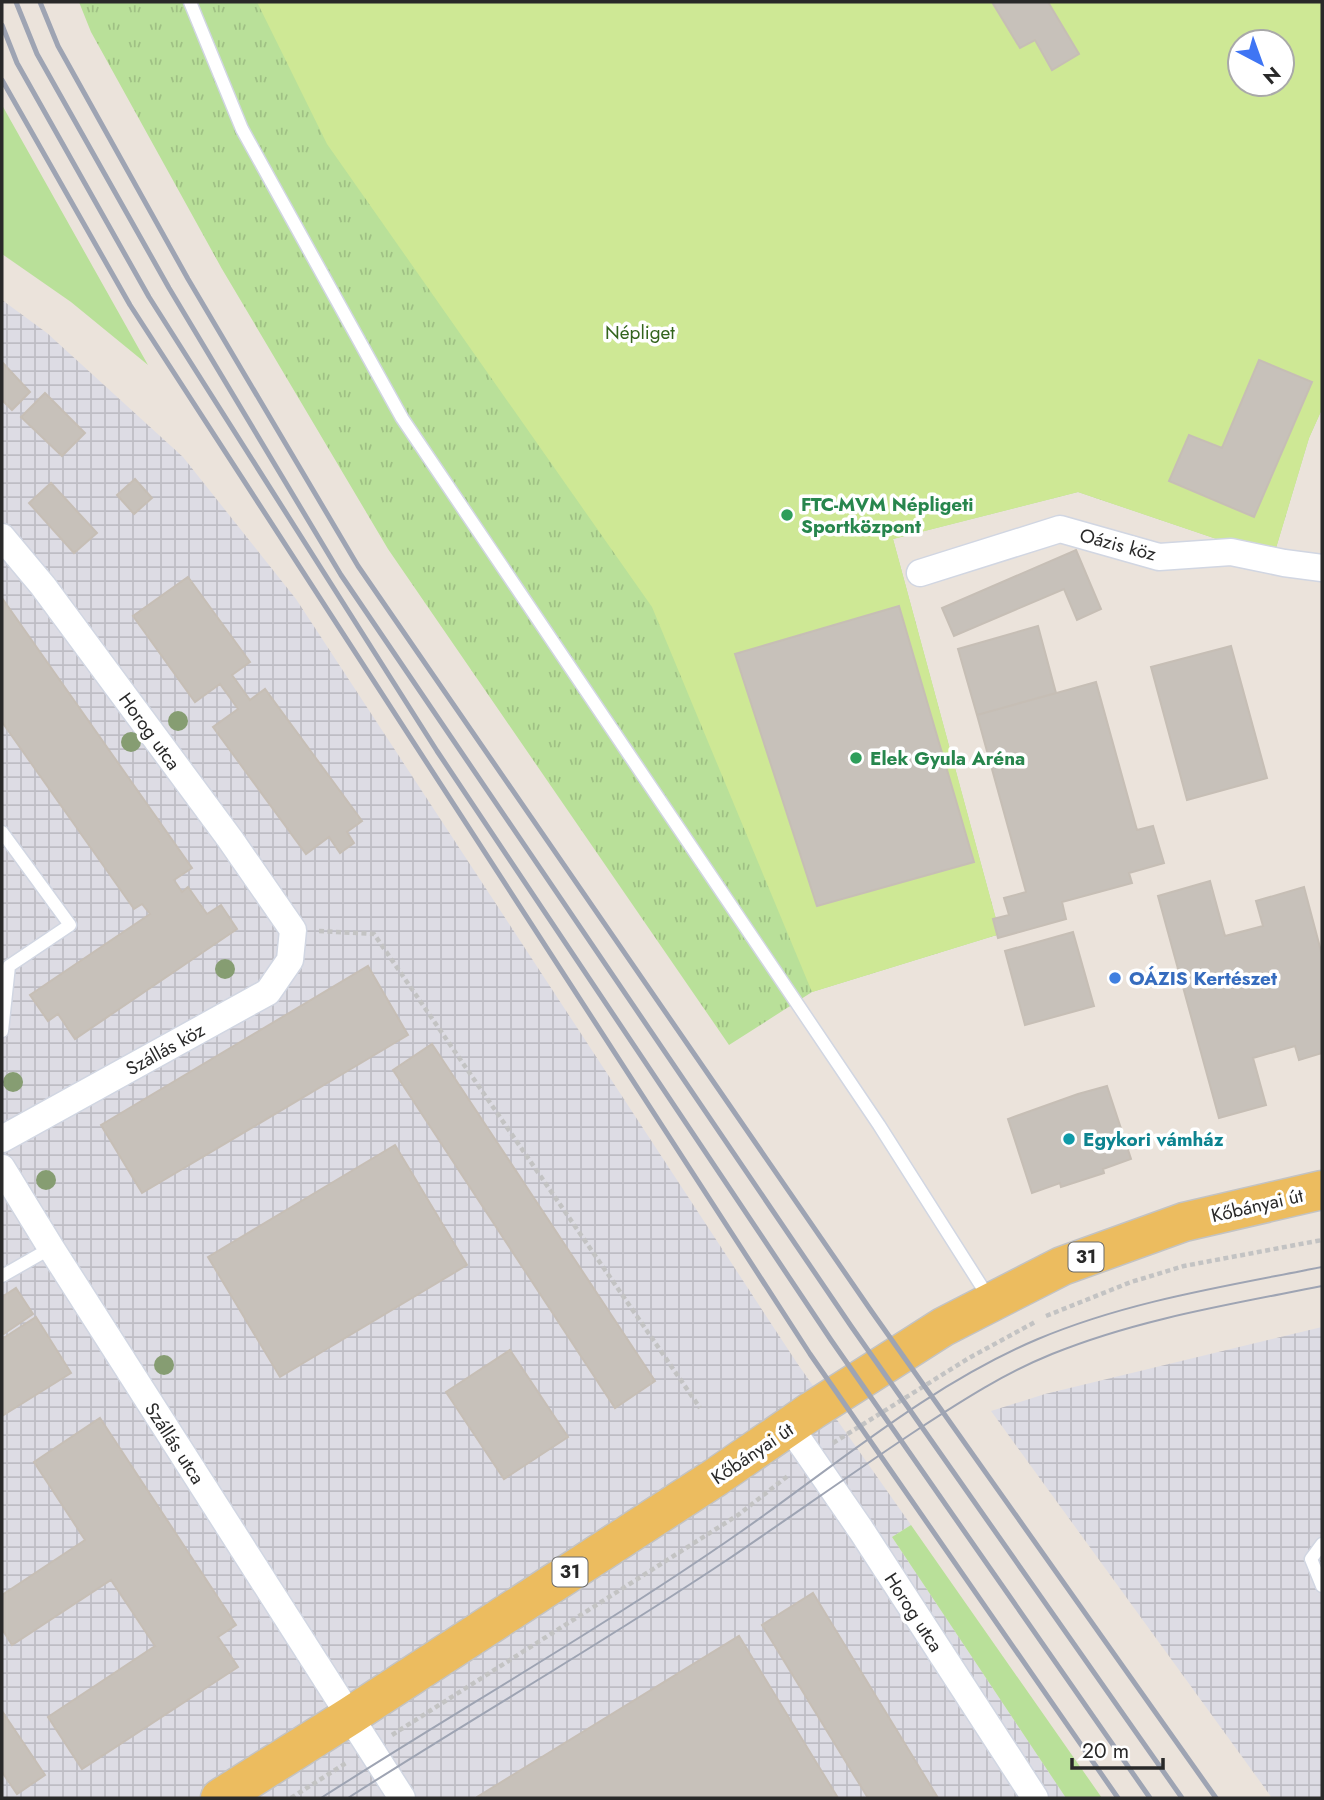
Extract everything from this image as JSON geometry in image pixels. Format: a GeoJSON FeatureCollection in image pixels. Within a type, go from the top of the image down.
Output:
{"type":"FeatureCollection","features":[{"type":"Feature","properties":{"kind":"main road","name":"Kőbányai út"},"geometry":{"type":"LineString","coordinates":[[220,1798],[350,1716],[943,1327],[1062,1266],[1184,1222],[1322,1190]]}},
{"type":"Feature","properties":{"kind":"street","name":"Oázis köz"},"geometry":{"type":"LineString","coordinates":[[920,573],[1060,529],[1159,557],[1231,552],[1284,564],[1322,568]]}},
{"type":"Feature","properties":{"kind":"street","name":"Horog utca"},"geometry":{"type":"LineString","coordinates":[[2,537],[43,586],[293,930]]}},
{"type":"Feature","properties":{"kind":"street","name":"Szállás köz"},"geometry":{"type":"LineString","coordinates":[[2,1139],[268,992],[290,960],[293,930]]}},
{"type":"Feature","properties":{"kind":"street","name":"Szállás utca"},"geometry":{"type":"LineString","coordinates":[[2,1168],[402,1798]]}},
{"type":"Feature","properties":{"kind":"street","name":"Horog utca"},"geometry":{"type":"LineString","coordinates":[[790,1427],[861,1530],[1035,1798]]}},
{"type":"Feature","properties":{"kind":"lane"},"geometry":{"type":"LineString","coordinates":[[190,2],[242,129],[402,418],[879,1125],[991,1301]]}},
{"type":"Feature","properties":{"kind":"lane"},"geometry":{"type":"LineString","coordinates":[[2,832],[70,925],[6,965],[2,1031]]}},
{"type":"Feature","properties":{"kind":"lane"},"geometry":{"type":"LineString","coordinates":[[2,1276],[51,1248]]}},
{"type":"Feature","properties":{"kind":"lane"},"geometry":{"type":"LineString","coordinates":[[1322,1544],[1311,1559],[1322,1586]]}},
{"type":"Feature","properties":{"kind":"path"},"geometry":{"type":"LineString","coordinates":[[293,930],[374,934],[700,1408]]}},
{"type":"Feature","properties":{"kind":"path"},"geometry":{"type":"LineString","coordinates":[[291,1798],[738,1515],[852,1429],[969,1358],[1046,1316],[1131,1282],[1184,1266],[1322,1240]]}},
{"type":"Feature","properties":{"kind":"shaded area"},"geometry":{"type":"Polygon","coordinates":[[[2,300],[47,333],[183,457],[296,599],[797,1363],[911,1525],[892,1537],[1066,1798],[2,1798],[2,300]]]}},
{"type":"Feature","properties":{"kind":"shaded area"},"geometry":{"type":"Polygon","coordinates":[[[1322,1327],[1322,1798],[1272,1798],[991,1411],[1045,1394],[1322,1327]]]}},
{"type":"Feature","properties":{"kind":"green space","name":"FTC-MVM Népligeti Sportközpont"},"geometry":{"type":"Polygon","coordinates":[[[79,2],[1322,2],[1322,409],[1309,438],[1273,558],[1078,492],[893,539],[1000,934],[812,992],[729,1045],[388,549],[222,269],[91,32],[79,2]]]}},
{"type":"Feature","properties":{"kind":"green space","name":"FTC-MVM Népligeti Sportközpont"},"geometry":{"type":"Polygon","coordinates":[[[257,2],[1322,2],[1322,409],[1309,438],[1273,558],[1078,492],[893,539],[1000,934],[812,992],[652,607],[327,144],[257,2]]]}},
{"type":"Feature","properties":{"kind":"green space"},"geometry":{"type":"Polygon","coordinates":[[[2,105],[148,365],[71,302],[2,254],[2,105]]]}},
{"type":"Feature","properties":{"kind":"green space"},"geometry":{"type":"Polygon","coordinates":[[[911,1525],[1102,1798],[1066,1798],[892,1537],[911,1525]]]}},
{"type":"Feature","properties":{"kind":"building"},"geometry":{"type":"Polygon","coordinates":[[[992,2],[1048,2],[1079,54],[1052,70],[1035,40],[1020,48],[992,2]]]}},
{"type":"Feature","properties":{"kind":"building"},"geometry":{"type":"Polygon","coordinates":[[[1259,360],[1312,382],[1254,517],[1169,481],[1189,435],[1222,448],[1259,360]]]}},
{"type":"Feature","properties":{"kind":"building"},"geometry":{"type":"Polygon","coordinates":[[[2,362],[30,392],[12,410],[2,400],[2,362]]]}},
{"type":"Feature","properties":{"kind":"building"},"geometry":{"type":"Polygon","coordinates":[[[45,393],[85,433],[62,456],[21,417],[45,393]]]}},
{"type":"Feature","properties":{"kind":"building"},"geometry":{"type":"Polygon","coordinates":[[[135,479],[152,498],[134,514],[117,495],[135,479]]]}},
{"type":"Feature","properties":{"kind":"building"},"geometry":{"type":"Polygon","coordinates":[[[51,483],[97,533],[74,553],[29,503],[51,483]]]}},
{"type":"Feature","properties":{"kind":"building"},"geometry":{"type":"Polygon","coordinates":[[[1076,550],[1101,609],[1077,620],[1064,589],[954,636],[942,608],[1076,550]]]}},
{"type":"Feature","properties":{"kind":"building"},"geometry":{"type":"Polygon","coordinates":[[[188,577],[250,662],[232,675],[250,700],[265,689],[362,821],[347,832],[354,843],[340,853],[329,837],[306,854],[213,727],[238,709],[220,684],[195,702],[133,616],[188,577]]]}},
{"type":"Feature","properties":{"kind":"building"},"geometry":{"type":"Polygon","coordinates":[[[2,598],[192,868],[174,880],[182,892],[188,887],[207,914],[221,905],[237,929],[75,1039],[58,1014],[48,1021],[30,995],[150,914],[142,904],[134,909],[2,722],[2,598]]]}},
{"type":"Feature","properties":{"kind":"building","name":"Elek Gyula Aréna"},"geometry":{"type":"Polygon","coordinates":[[[899,606],[974,862],[817,906],[735,654],[899,606]]]}},
{"type":"Feature","properties":{"kind":"building"},"geometry":{"type":"Polygon","coordinates":[[[1038,626],[1056,693],[977,715],[958,649],[1038,626]]]}},
{"type":"Feature","properties":{"kind":"building"},"geometry":{"type":"Polygon","coordinates":[[[1231,646],[1267,778],[1187,800],[1151,667],[1231,646]]]}},
{"type":"Feature","properties":{"kind":"building"},"geometry":{"type":"Polygon","coordinates":[[[1096,682],[1137,830],[1153,826],[1164,863],[1129,873],[1132,883],[1062,902],[1066,919],[998,938],[993,919],[1009,915],[1004,898],[1026,892],[977,715],[1096,682]]]}},
{"type":"Feature","properties":{"kind":"building"},"geometry":{"type":"Polygon","coordinates":[[[1210,881],[1225,936],[1263,926],[1256,901],[1304,887],[1322,955],[1322,1053],[1299,1060],[1295,1046],[1253,1058],[1266,1105],[1219,1118],[1158,896],[1210,881]]]}},
{"type":"Feature","properties":{"kind":"building"},"geometry":{"type":"Polygon","coordinates":[[[1073,932],[1094,1006],[1025,1025],[1005,951],[1073,932]]]}},
{"type":"Feature","properties":{"kind":"building"},"geometry":{"type":"Polygon","coordinates":[[[368,966],[408,1035],[142,1193],[101,1125],[368,966]]]}},
{"type":"Feature","properties":{"kind":"building"},"geometry":{"type":"Polygon","coordinates":[[[432,1044],[655,1381],[615,1408],[393,1070],[432,1044]]]}},
{"type":"Feature","properties":{"kind":"building","name":"Egykori vámház"},"geometry":{"type":"Polygon","coordinates":[[[1107,1086],[1131,1159],[1103,1169],[1104,1173],[1061,1187],[1060,1183],[1032,1193],[1008,1119],[1107,1086]]]}},
{"type":"Feature","properties":{"kind":"building"},"geometry":{"type":"Polygon","coordinates":[[[395,1145],[467,1265],[280,1377],[208,1257],[395,1145]]]}},
{"type":"Feature","properties":{"kind":"building"},"geometry":{"type":"Polygon","coordinates":[[[16,1288],[33,1314],[2,1335],[2,1297],[16,1288]]]}},
{"type":"Feature","properties":{"kind":"building"},"geometry":{"type":"Polygon","coordinates":[[[36,1317],[71,1373],[2,1416],[2,1339],[36,1317]]]}},
{"type":"Feature","properties":{"kind":"building"},"geometry":{"type":"Polygon","coordinates":[[[510,1350],[568,1437],[504,1479],[446,1392],[510,1350]]]}},
{"type":"Feature","properties":{"kind":"building"},"geometry":{"type":"Polygon","coordinates":[[[100,1418],[236,1625],[218,1637],[238,1667],[82,1769],[48,1717],[155,1646],[111,1580],[12,1645],[2,1629],[2,1595],[85,1540],[34,1462],[100,1418]]]}},
{"type":"Feature","properties":{"kind":"building"},"geometry":{"type":"Polygon","coordinates":[[[813,1593],[938,1798],[868,1798],[762,1625],[813,1593]]]}},
{"type":"Feature","properties":{"kind":"building"},"geometry":{"type":"Polygon","coordinates":[[[739,1636],[838,1798],[477,1798],[477,1797],[739,1636]]]}},
{"type":"Feature","properties":{"kind":"building"},"geometry":{"type":"Polygon","coordinates":[[[2,1711],[45,1775],[17,1794],[2,1772],[2,1711]]]}},
{"type":"Feature","properties":{"kind":"tram line"},"geometry":{"type":"LineString","coordinates":[[321,1798],[636,1602],[739,1533],[921,1403],[998,1358],[1038,1339],[1107,1314],[1214,1288],[1322,1267]]}},
{"type":"Feature","properties":{"kind":"tram line"},"geometry":{"type":"LineString","coordinates":[[348,1798],[680,1591],[920,1428],[1001,1378],[1052,1354],[1118,1331],[1322,1286]]}},
{"type":"Feature","properties":{"kind":"railway"},"geometry":{"type":"LineString","coordinates":[[16,2],[37,54],[169,288],[341,575],[851,1326],[1182,1798]]}},
{"type":"Feature","properties":{"kind":"railway"},"geometry":{"type":"LineString","coordinates":[[40,2],[58,46],[188,279],[358,566],[872,1312],[1216,1798]]}},
{"type":"Feature","properties":{"kind":"railway"},"geometry":{"type":"LineString","coordinates":[[2,25],[17,63],[149,297],[437,751],[831,1340],[1150,1798]]}},
{"type":"Feature","properties":{"kind":"railway"},"geometry":{"type":"LineString","coordinates":[[2,80],[130,305],[810,1354],[1118,1798]]}},
{"type":"Feature","properties":{"kind":"place","name":"FTC-MVM Népligeti Sportközpont"},"geometry":{"type":"Point","coordinates":[787,515]}},
{"type":"Feature","properties":{"kind":"place","name":"Elek Gyula Aréna"},"geometry":{"type":"Point","coordinates":[856,758]}},
{"type":"Feature","properties":{"kind":"place","name":"OÁZIS Kertészet"},"geometry":{"type":"Point","coordinates":[1115,978]}},
{"type":"Feature","properties":{"kind":"place","name":"Egykori vámház"},"geometry":{"type":"Point","coordinates":[1069,1139]}},
{"type":"Feature","properties":{"kind":"park label","name":"Népliget"},"geometry":{"type":"Point","coordinates":[640,332]}}]}
